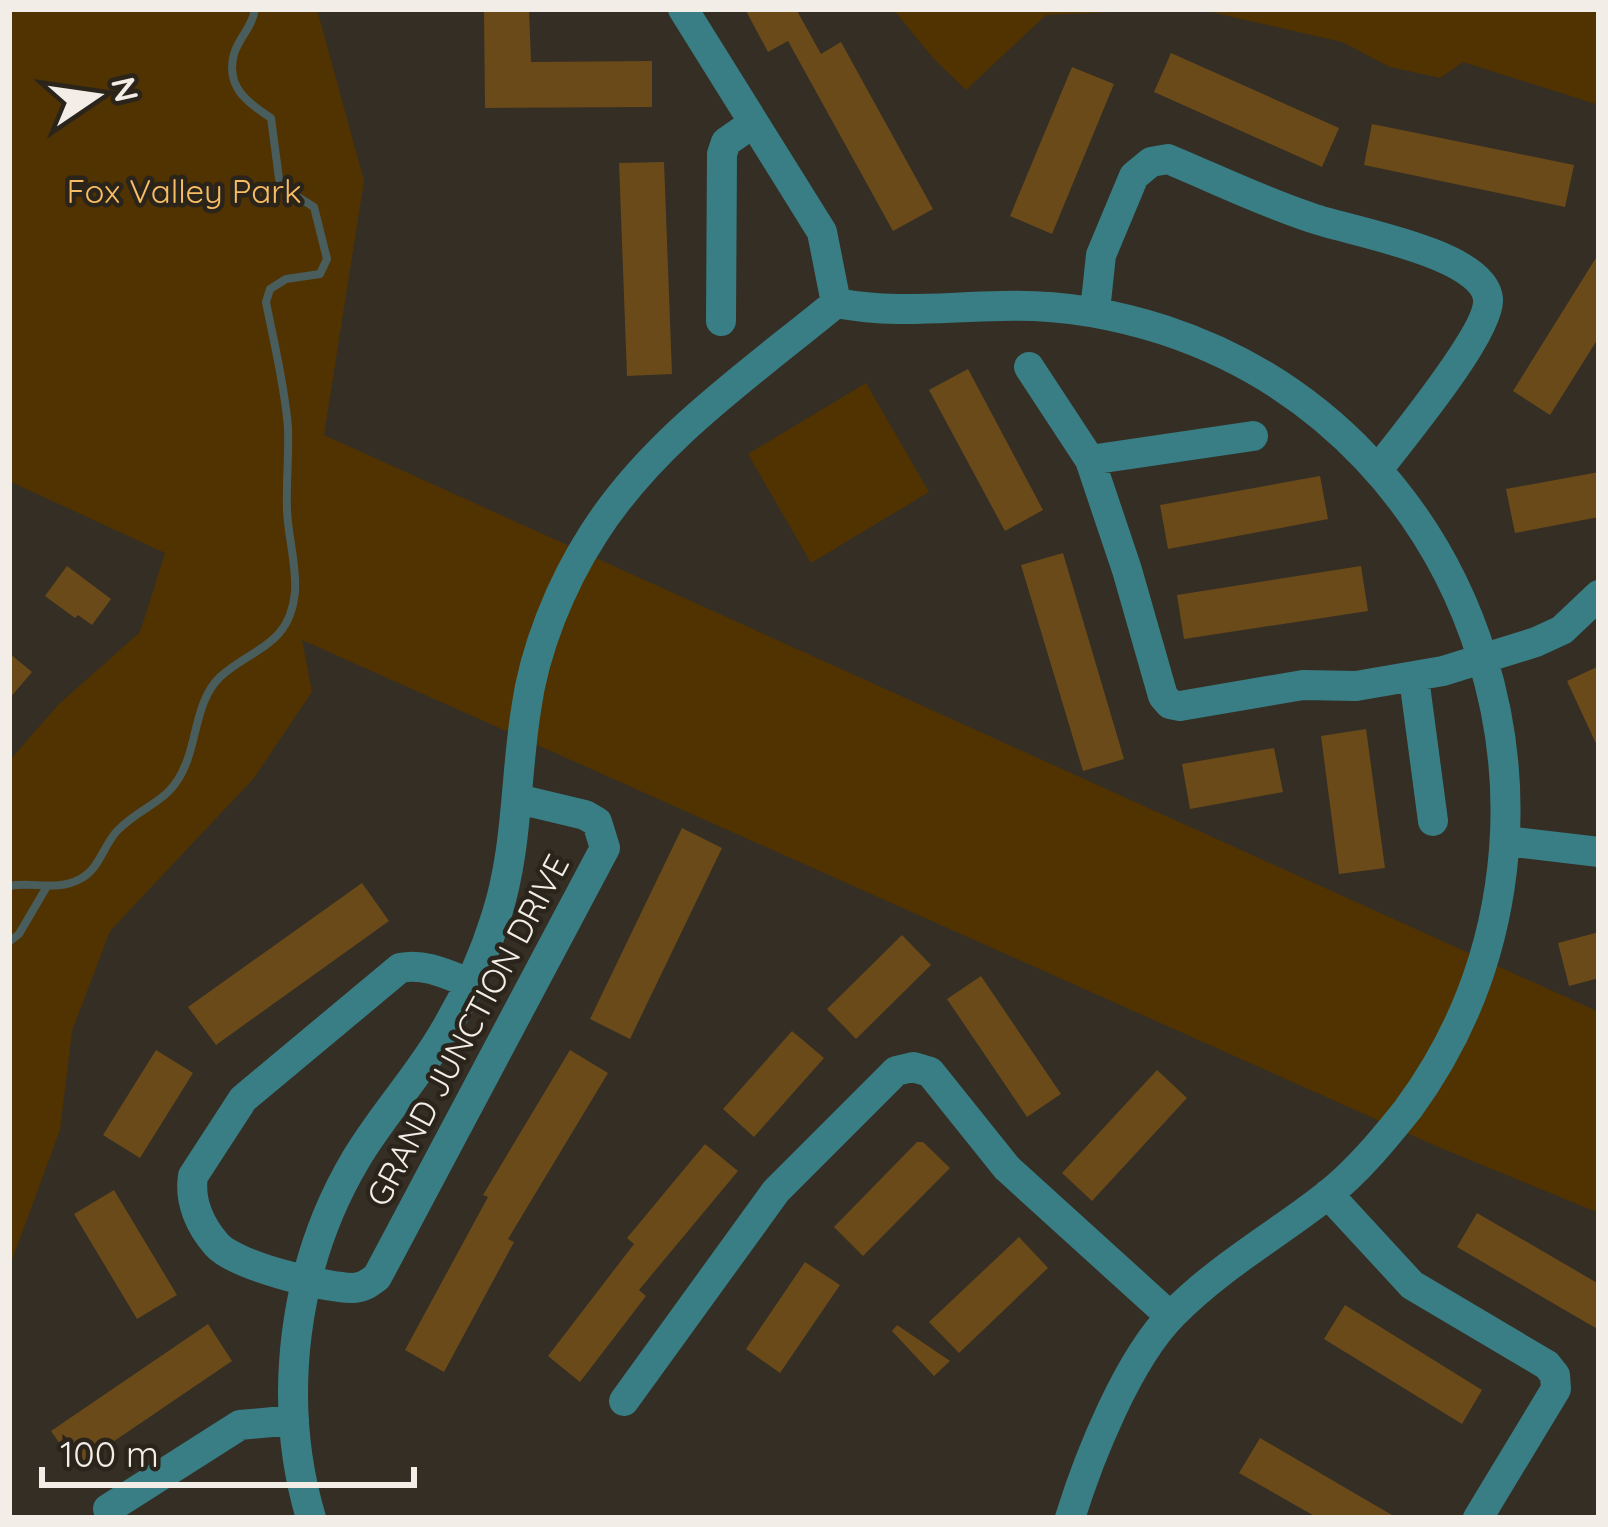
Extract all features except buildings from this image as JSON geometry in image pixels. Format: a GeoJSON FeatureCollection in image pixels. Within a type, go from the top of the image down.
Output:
{"type":"FeatureCollection","features":[{"type":"Feature","properties":{"kind":"street"},"geometry":{"type":"LineString","coordinates":[[682,9],[822,232],[836,303]]}},
{"type":"Feature","properties":{"kind":"street"},"geometry":{"type":"LineString","coordinates":[[721,321],[722,154],[726,142],[752,124]]}},
{"type":"Feature","properties":{"kind":"street"},"geometry":{"type":"LineString","coordinates":[[1095,311],[1101,255],[1134,176],[1151,162],[1168,159],[1313,219],[1419,246],[1480,282],[1488,294],[1487,311],[1438,392],[1380,467]]}},
{"type":"Feature","properties":{"kind":"street"},"geometry":{"type":"LineString","coordinates":[[836,303],[918,312],[1000,306],[1095,311],[1167,331],[1261,372],[1319,411],[1380,467],[1436,541],[1490,656],[1509,752],[1514,842],[1492,947],[1449,1051],[1379,1144],[1328,1194],[1244,1252],[1170,1316],[1102,1431],[1070,1518]]}},
{"type":"Feature","properties":{"kind":"street"},"geometry":{"type":"LineString","coordinates":[[310,1518],[294,1420],[298,1323],[306,1280],[323,1225],[357,1156],[444,1034],[497,914],[518,799],[526,709],[537,663],[570,575],[593,534],[649,463],[836,303]]}},
{"type":"Feature","properties":{"kind":"street"},"geometry":{"type":"LineString","coordinates":[[1029,367],[1090,460],[1163,695],[1170,704],[1303,686],[1356,686],[1414,678],[1536,642],[1562,630],[1599,595]]}},
{"type":"Feature","properties":{"kind":"street"},"geometry":{"type":"LineString","coordinates":[[1090,460],[1252,436]]}},
{"type":"Feature","properties":{"kind":"street"},"geometry":{"type":"LineString","coordinates":[[1414,678],[1432,821]]}},
{"type":"Feature","properties":{"kind":"street","name":"GRAND JUNCTION DRIVE"},"geometry":{"type":"LineString","coordinates":[[306,1280],[351,1288],[364,1287],[377,1277],[605,848],[597,822],[585,814],[518,799]]}},
{"type":"Feature","properties":{"kind":"street"},"geometry":{"type":"LineString","coordinates":[[1514,842],[1599,852]]}},
{"type":"Feature","properties":{"kind":"street"},"geometry":{"type":"LineString","coordinates":[[306,1280],[235,1257],[218,1246],[193,1207],[194,1176],[243,1099],[400,968],[414,965],[470,983]]}},
{"type":"Feature","properties":{"kind":"street"},"geometry":{"type":"LineString","coordinates":[[624,1401],[776,1191],[896,1071],[913,1066],[931,1072],[1006,1168],[1170,1316]]}},
{"type":"Feature","properties":{"kind":"street"},"geometry":{"type":"LineString","coordinates":[[1328,1194],[1412,1286],[1547,1365],[1555,1375],[1556,1389],[1478,1518]]}},
{"type":"Feature","properties":{"kind":"street"},"geometry":{"type":"LineString","coordinates":[[108,1509],[240,1425],[294,1420]]}},
{"type":"Feature","properties":{"kind":"green space","name":"Fox Valley Park"},"geometry":{"type":"Polygon","coordinates":[[[9,9],[317,9],[364,181],[324,435],[1599,1012],[1599,1213],[1436,1146],[302,640],[312,692],[254,778],[110,931],[72,1031],[60,1130],[9,1268],[9,761],[59,704],[140,632],[165,553],[9,481],[9,9]]]}},
{"type":"Feature","properties":{"kind":"green space"},"geometry":{"type":"Polygon","coordinates":[[[893,9],[1176,9],[1046,15],[966,90],[893,9]]]}},
{"type":"Feature","properties":{"kind":"green space"},"geometry":{"type":"Polygon","coordinates":[[[1198,9],[1599,9],[1599,105],[1463,62],[1440,78],[1390,67],[1342,42],[1198,9]]]}},
{"type":"Feature","properties":{"kind":"green space"},"geometry":{"type":"Polygon","coordinates":[[[866,383],[929,492],[811,563],[748,454],[866,383]]]}},
{"type":"Feature","properties":{"kind":"waterway"},"geometry":{"type":"LineString","coordinates":[[9,886],[62,885],[87,875],[118,830],[157,801],[181,775],[213,686],[278,635],[292,610],[295,582],[287,510],[288,428],[266,302],[270,289],[286,279],[320,274],[327,259],[314,207],[280,186],[271,118],[247,100],[233,76],[234,54],[255,9]]}},
{"type":"Feature","properties":{"kind":"waterway"},"geometry":{"type":"LineString","coordinates":[[9,942],[19,934],[46,888]]}}]}
